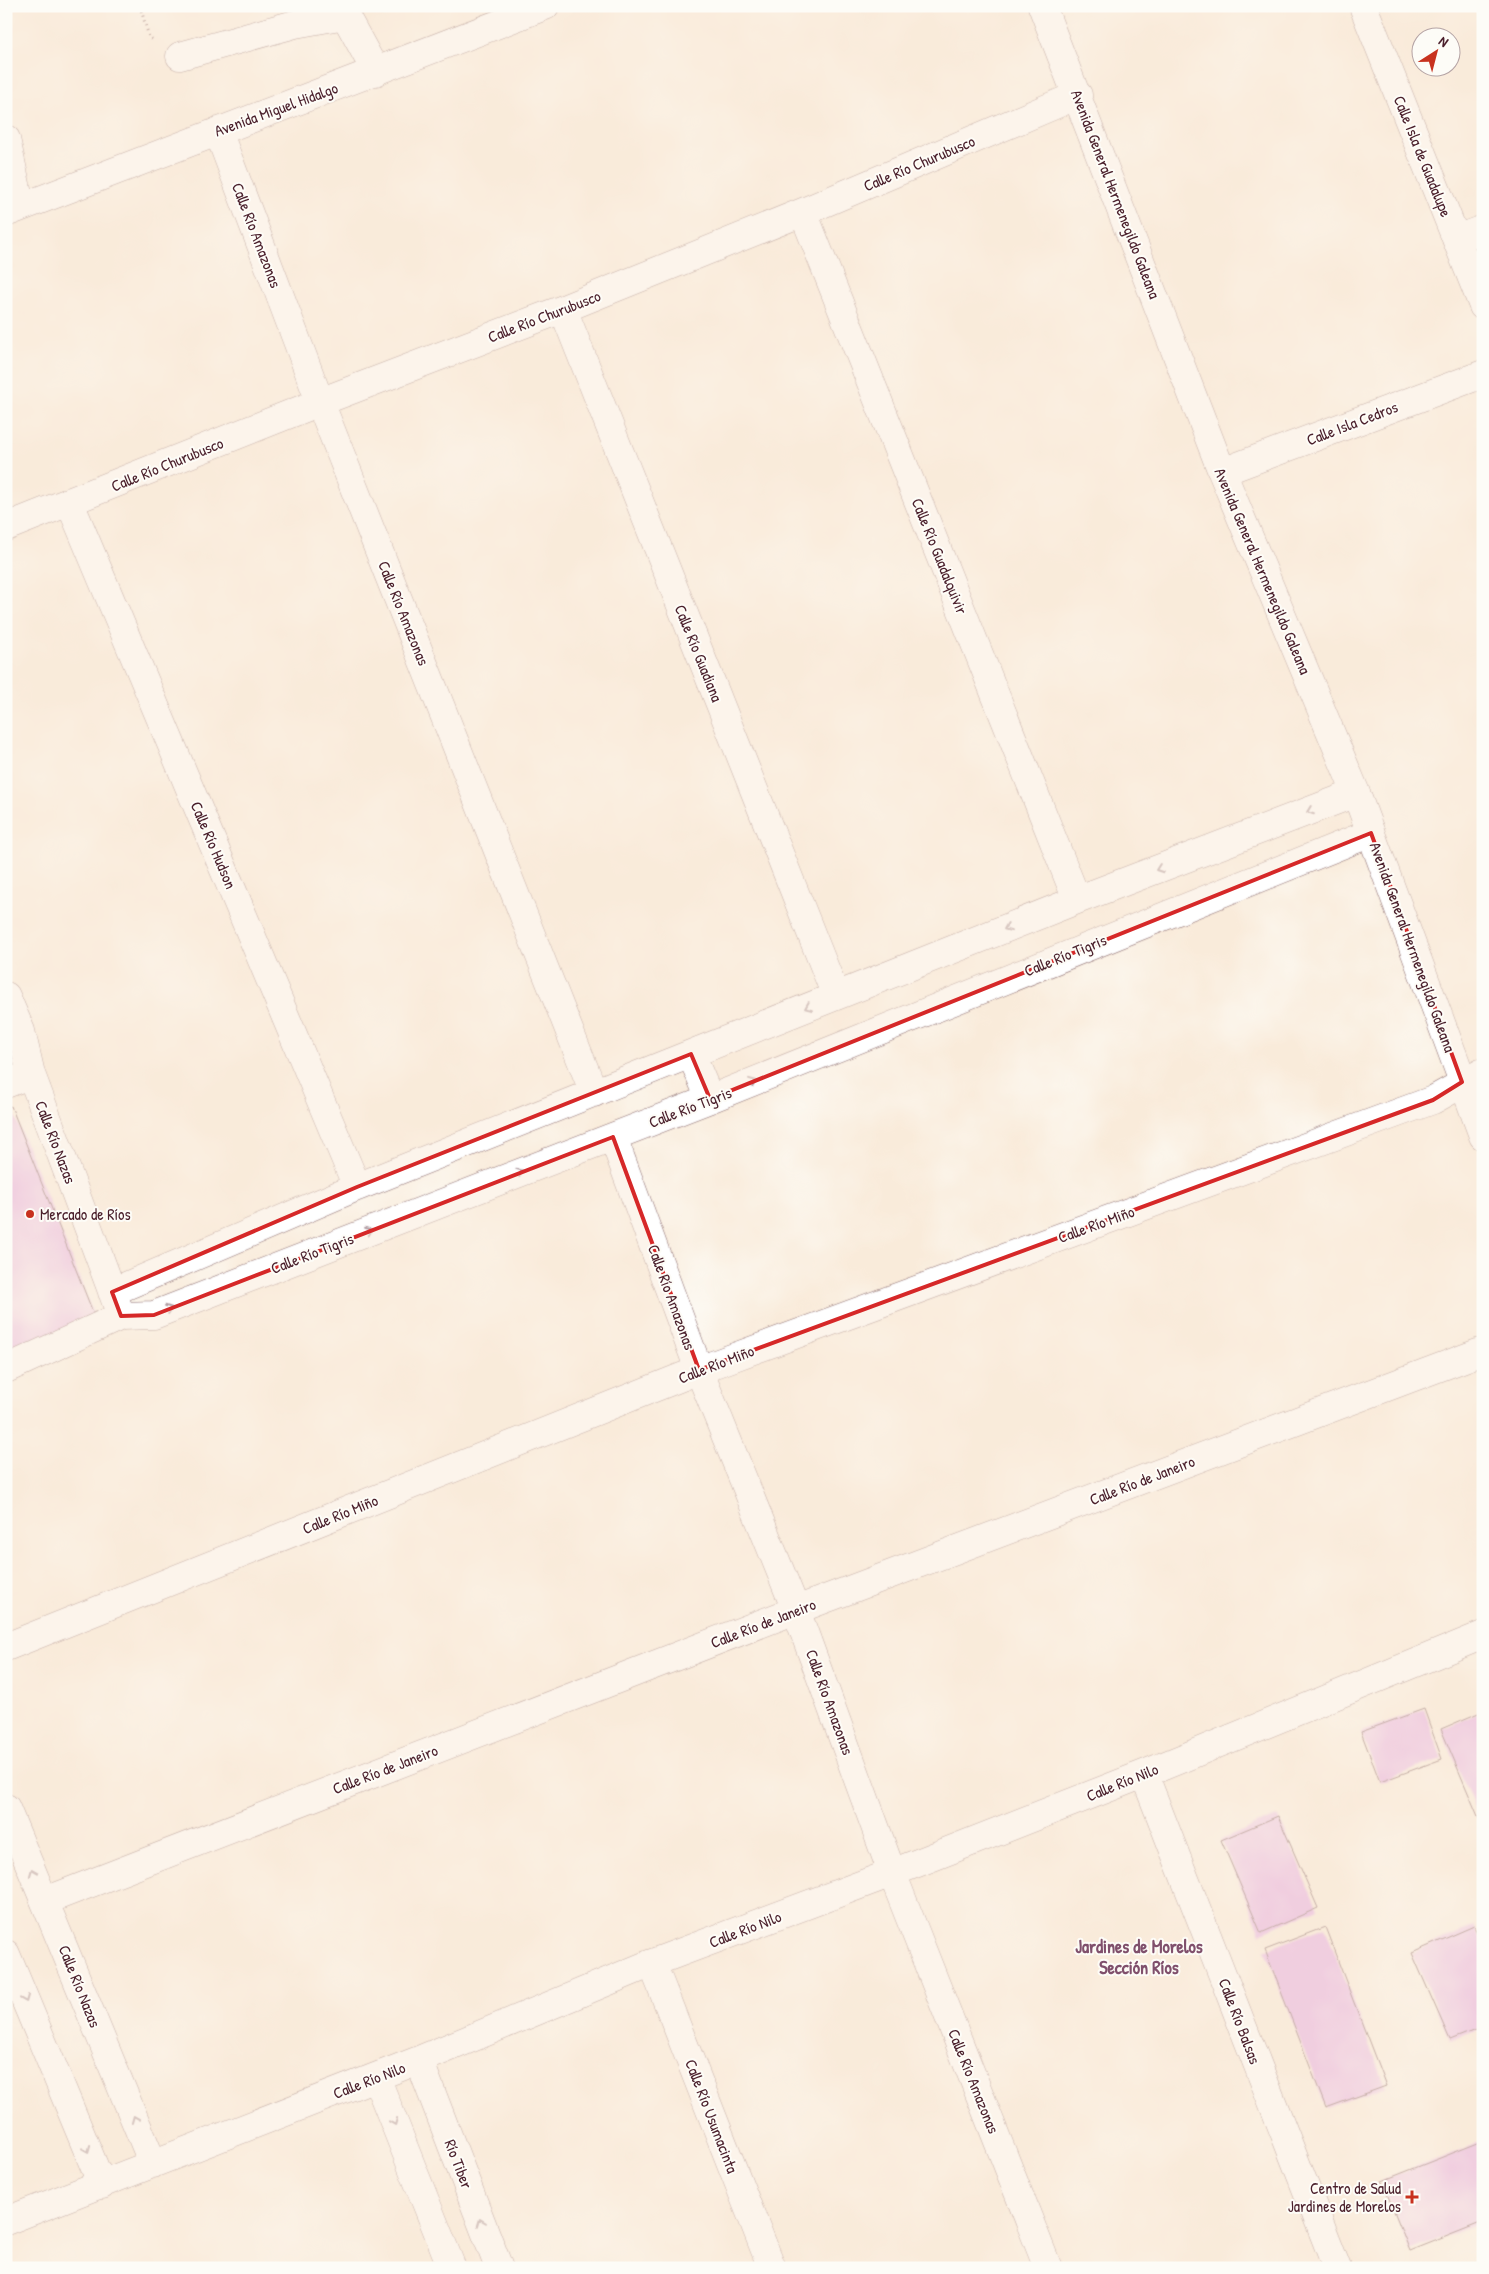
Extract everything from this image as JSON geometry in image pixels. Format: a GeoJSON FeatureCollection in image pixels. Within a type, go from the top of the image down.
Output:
{"type":"FeatureCollection","features":[{"type":"Feature","properties":{"kind":"street","name":"Avenida Miguel Hidalgo"},"geometry":{"type":"LineString","coordinates":[[14,210],[545,6]]}},
{"type":"Feature","properties":{"kind":"street","name":"Avenida General Hermenegildo Galeana"},"geometry":{"type":"LineString","coordinates":[[1042,6],[1078,95],[1222,472],[1472,1077],[1480,1119]]}},
{"type":"Feature","properties":{"kind":"street","name":"Calle Isla de Guadalupe"},"geometry":{"type":"LineString","coordinates":[[1363,6],[1483,306]]}},
{"type":"Feature","properties":{"kind":"street"},"geometry":{"type":"LineString","coordinates":[[180,56],[295,24],[345,15],[376,72]]}},
{"type":"Feature","properties":{"kind":"street","name":"Calle Río Churubusco"},"geometry":{"type":"LineString","coordinates":[[6,527],[320,402],[563,309],[804,212],[1078,95]]}},
{"type":"Feature","properties":{"kind":"street","name":"Calle Río Amazonas"},"geometry":{"type":"LineString","coordinates":[[218,131],[320,402],[594,1092]]}},
{"type":"Feature","properties":{"kind":"street"},"geometry":{"type":"LineString","coordinates":[[6,139],[14,210]]}},
{"type":"Feature","properties":{"kind":"street","name":"Calle Río Guadalquivir"},"geometry":{"type":"LineString","coordinates":[[804,212],[1077,900]]}},
{"type":"Feature","properties":{"kind":"street"},"geometry":{"type":"LineString","coordinates":[[1456,240],[1483,229]]}},
{"type":"Feature","properties":{"kind":"street","name":"Calle Río Guadiana"},"geometry":{"type":"LineString","coordinates":[[563,309],[836,996]]}},
{"type":"Feature","properties":{"kind":"street","name":"Calle Isla Cedros"},"geometry":{"type":"LineString","coordinates":[[1222,472],[1483,374]]}},
{"type":"Feature","properties":{"kind":"street","name":"Calle Río Hudson"},"geometry":{"type":"LineString","coordinates":[[70,502],[357,1187]]}},
{"type":"Feature","properties":{"kind":"street","name":"Calle Río Tigris"},"geometry":{"type":"LineString","coordinates":[[6,1369],[116,1304],[357,1187],[1077,900],[1356,793]]}},
{"type":"Feature","properties":{"kind":"street","name":"Calle Río Tigris"},"geometry":{"type":"LineString","coordinates":[[116,1304],[154,1315],[710,1100],[1371,833]]}},
{"type":"Feature","properties":{"kind":"street","name":"Calle Río Nazas"},"geometry":{"type":"LineString","coordinates":[[6,996],[21,1031],[18,1079],[116,1304]]}},
{"type":"Feature","properties":{"kind":"street"},"geometry":{"type":"LineString","coordinates":[[691,1054],[710,1100]]}},
{"type":"Feature","properties":{"kind":"street","name":"Calle Río Miño"},"geometry":{"type":"LineString","coordinates":[[6,1647],[699,1370],[1433,1100],[1472,1077]]}},
{"type":"Feature","properties":{"kind":"street"},"geometry":{"type":"LineString","coordinates":[[1433,1100],[1480,1119]]}},
{"type":"Feature","properties":{"kind":"street","name":"Calle Río Amazonas"},"geometry":{"type":"LineString","coordinates":[[613,1136],[699,1370],[796,1610],[892,1873],[1048,2268]]}},
{"type":"Feature","properties":{"kind":"street","name":"Calle Río de Janeiro"},"geometry":{"type":"LineString","coordinates":[[45,1901],[796,1610],[1483,1351]]}},
{"type":"Feature","properties":{"kind":"street","name":"Calle Río Nilo"},"geometry":{"type":"LineString","coordinates":[[6,2221],[419,2060],[652,1964],[892,1873],[1144,1774],[1483,1635]]}},
{"type":"Feature","properties":{"kind":"street","name":"Calle Río Balsas"},"geometry":{"type":"LineString","coordinates":[[1144,1774],[1337,2268]]}},
{"type":"Feature","properties":{"kind":"street","name":"Calle Río Nazas"},"geometry":{"type":"LineString","coordinates":[[6,1808],[153,2164]]}},
{"type":"Feature","properties":{"kind":"street"},"geometry":{"type":"LineString","coordinates":[[6,1954],[102,2185]]}},
{"type":"Feature","properties":{"kind":"street","name":"Calle Río Usumacinta"},"geometry":{"type":"LineString","coordinates":[[652,1964],[772,2268]]}},
{"type":"Feature","properties":{"kind":"street","name":"Río Tiber"},"geometry":{"type":"LineString","coordinates":[[419,2060],[499,2268]]}},
{"type":"Feature","properties":{"kind":"street"},"geometry":{"type":"LineString","coordinates":[[376,2077],[452,2268]]}},
{"type":"Feature","properties":{"kind":"highlighted area"},"geometry":{"type":"Polygon","coordinates":[[[1371,833],[1462,1082],[1433,1100],[699,1370],[613,1137],[154,1315],[121,1316],[112,1292],[357,1187],[691,1054],[710,1099],[1371,833]]]}},
{"type":"Feature","properties":{"kind":"building","name":"Mercado de Ríos"},"geometry":{"type":"Polygon","coordinates":[[[11,1106],[96,1320],[6,1354],[6,1108],[11,1106]]]}},
{"type":"Feature","properties":{"kind":"building"},"geometry":{"type":"Polygon","coordinates":[[[1424,1709],[1442,1759],[1380,1782],[1361,1732],[1424,1709]]]}},
{"type":"Feature","properties":{"kind":"building"},"geometry":{"type":"Polygon","coordinates":[[[1483,1711],[1483,1828],[1441,1729],[1483,1711]]]}},
{"type":"Feature","properties":{"kind":"building"},"geometry":{"type":"Polygon","coordinates":[[[1278,1816],[1318,1908],[1261,1933],[1221,1840],[1278,1816]]]}},
{"type":"Feature","properties":{"kind":"building"},"geometry":{"type":"Polygon","coordinates":[[[1474,1926],[1483,1946],[1483,2027],[1450,2040],[1412,1953],[1474,1926]]]}},
{"type":"Feature","properties":{"kind":"building"},"geometry":{"type":"Polygon","coordinates":[[[1325,1927],[1386,2086],[1326,2108],[1265,1950],[1325,1927]]]}},
{"type":"Feature","properties":{"kind":"building"},"geometry":{"type":"Polygon","coordinates":[[[1483,2141],[1483,2222],[1410,2251],[1382,2181],[1483,2141]]]}},
{"type":"Feature","properties":{"kind":"place","name":"Mercado de Ríos"},"geometry":{"type":"Point","coordinates":[30,1214]}},
{"type":"Feature","properties":{"kind":"place","name":"Centro de Salud Jardines de Morelos"},"geometry":{"type":"Point","coordinates":[1412,2197]}},
{"type":"Feature","properties":{"kind":"district","name":"Jardines de Morelos Sección Ríos"},"geometry":{"type":"Point","coordinates":[1139,1956]}}]}
